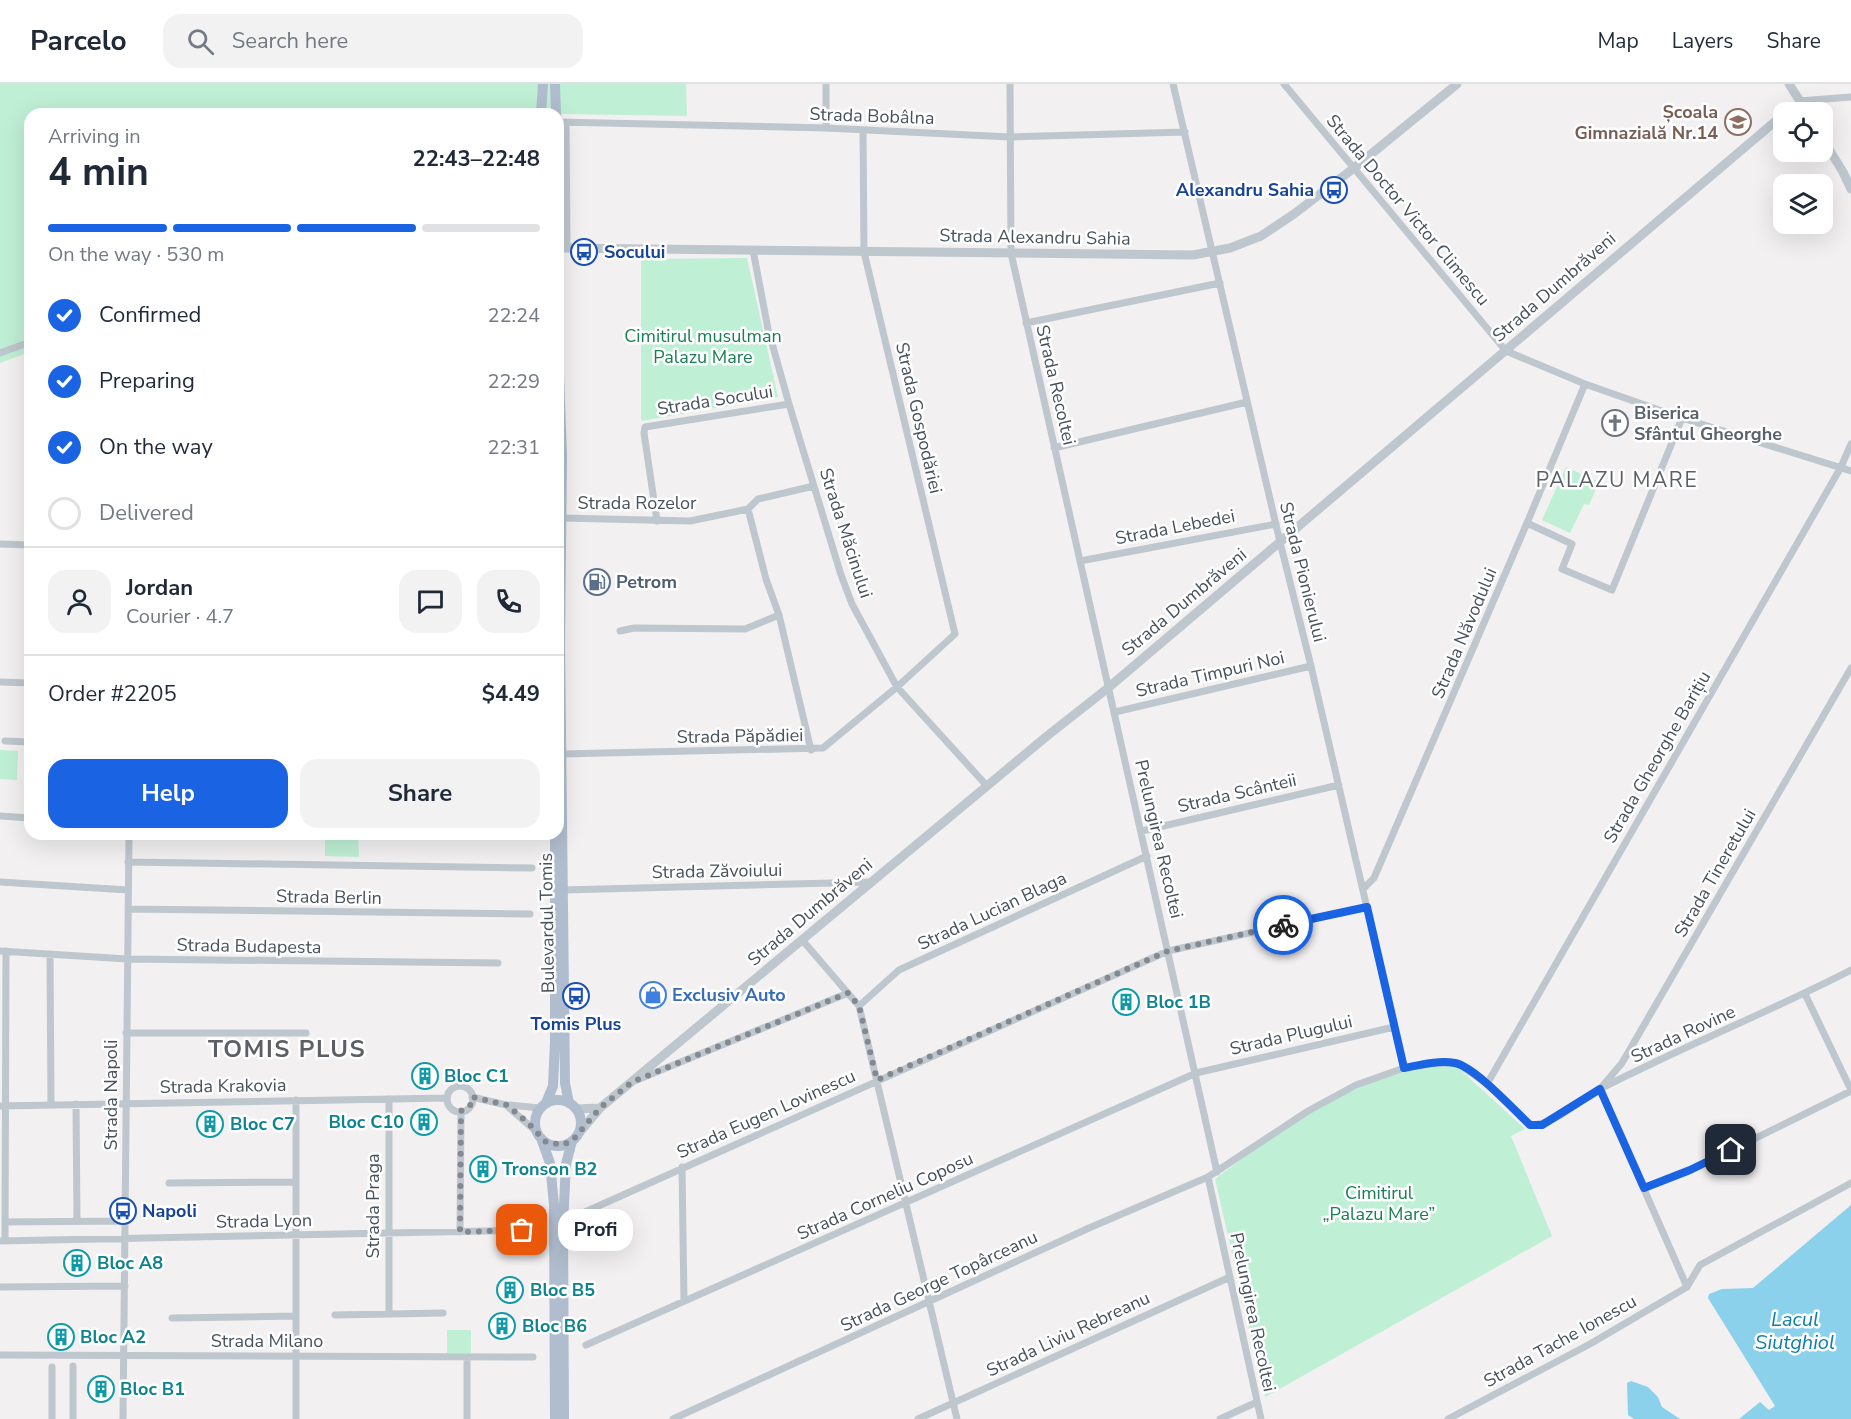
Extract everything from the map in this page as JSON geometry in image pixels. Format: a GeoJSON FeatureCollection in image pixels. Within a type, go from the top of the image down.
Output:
{"type":"FeatureCollection","features":[{"type":"Feature","properties":{"kind":"main road"},"geometry":{"type":"LineString","coordinates":[[541,108],[543,84]]}},
{"type":"Feature","properties":{"kind":"main road"},"geometry":{"type":"LineString","coordinates":[[555,84],[556,108]]}},
{"type":"Feature","properties":{"kind":"main road","name":"Bulevardul Tomis"},"geometry":{"type":"LineString","coordinates":[[543,1106],[553,1086],[555,1042],[555,840]]}},
{"type":"Feature","properties":{"kind":"main road","name":"Bulevardul Tomis"},"geometry":{"type":"LineString","coordinates":[[563,840],[565,1083],[573,1106]]}},
{"type":"Feature","properties":{"kind":"main road"},"geometry":{"type":"LineString","coordinates":[[555,1419],[554,1204],[550,1162],[535,1120],[543,1106],[560,1100],[573,1106],[581,1122],[566,1164],[563,1224],[564,1419]]}},
{"type":"Feature","properties":{"kind":"main road"},"geometry":{"type":"LineString","coordinates":[[539,1135],[556,1146],[575,1137]]}},
{"type":"Feature","properties":{"kind":"street"},"geometry":{"type":"LineString","coordinates":[[826,84],[826,128]]}},
{"type":"Feature","properties":{"kind":"street","name":"Strada Recoltei"},"geometry":{"type":"LineString","coordinates":[[1010,84],[1011,253],[1108,688]]}},
{"type":"Feature","properties":{"kind":"street","name":"Strada Pionierului"},"geometry":{"type":"LineString","coordinates":[[1173,84],[1404,1068]]}},
{"type":"Feature","properties":{"kind":"street","name":"Strada Doctor Victor Climescu"},"geometry":{"type":"LineString","coordinates":[[1284,84],[1506,351],[1585,384],[1682,418],[1851,471]]}},
{"type":"Feature","properties":{"kind":"street","name":"Strada Alexandru Sahia"},"geometry":{"type":"LineString","coordinates":[[564,248],[1192,255],[1212,252],[1261,236],[1294,214],[1457,84]]}},
{"type":"Feature","properties":{"kind":"street"},"geometry":{"type":"LineString","coordinates":[[1789,84],[1800,101],[1851,97]]}},
{"type":"Feature","properties":{"kind":"street"},"geometry":{"type":"LineString","coordinates":[[564,172],[566,122]]}},
{"type":"Feature","properties":{"kind":"street","name":"Strada Bobâlna"},"geometry":{"type":"LineString","coordinates":[[566,122],[826,128],[1010,137],[1185,132]]}},
{"type":"Feature","properties":{"kind":"street","name":"Strada Dumbrăveni"},"geometry":{"type":"LineString","coordinates":[[575,1137],[600,1108],[1108,688],[1773,122]]}},
{"type":"Feature","properties":{"kind":"street","name":"Strada Gospodăriei"},"geometry":{"type":"LineString","coordinates":[[863,130],[864,252],[955,634],[897,687]]}},
{"type":"Feature","properties":{"kind":"street"},"geometry":{"type":"LineString","coordinates":[[1833,156],[1851,189]]}},
{"type":"Feature","properties":{"kind":"street","name":"Strada Măcinului"},"geometry":{"type":"LineString","coordinates":[[753,250],[768,329],[814,486],[852,604],[897,687],[987,786]]}},
{"type":"Feature","properties":{"kind":"street"},"geometry":{"type":"LineString","coordinates":[[1026,323],[1220,283]]}},
{"type":"Feature","properties":{"kind":"street"},"geometry":{"type":"LineString","coordinates":[[0,353],[24,344]]}},
{"type":"Feature","properties":{"kind":"street","name":"Strada Năvodului"},"geometry":{"type":"LineString","coordinates":[[1363,889],[1374,878],[1585,384]]}},
{"type":"Feature","properties":{"kind":"street"},"geometry":{"type":"LineString","coordinates":[[1054,448],[1247,402]]}},
{"type":"Feature","properties":{"kind":"street","name":"Strada Socului"},"geometry":{"type":"LineString","coordinates":[[657,521],[645,427],[789,404]]}},
{"type":"Feature","properties":{"kind":"street"},"geometry":{"type":"LineString","coordinates":[[1527,523],[1572,544],[1562,569],[1612,590],[1682,418]]}},
{"type":"Feature","properties":{"kind":"street","name":"Strada Gheorghe Barițiu"},"geometry":{"type":"LineString","coordinates":[[1487,1084],[1841,467],[1851,444]]}},
{"type":"Feature","properties":{"kind":"street","name":"Strada Rozelor"},"geometry":{"type":"LineString","coordinates":[[564,518],[690,521],[748,509],[758,499],[814,486]]}},
{"type":"Feature","properties":{"kind":"street"},"geometry":{"type":"LineString","coordinates":[[748,509],[766,579],[779,615],[811,750]]}},
{"type":"Feature","properties":{"kind":"street","name":"Strada Lebedei"},"geometry":{"type":"LineString","coordinates":[[1080,561],[1275,524]]}},
{"type":"Feature","properties":{"kind":"street"},"geometry":{"type":"LineString","coordinates":[[0,544],[24,545]]}},
{"type":"Feature","properties":{"kind":"street"},"geometry":{"type":"LineString","coordinates":[[620,630],[634,628],[745,629],[779,615]]}},
{"type":"Feature","properties":{"kind":"street","name":"Strada Timpuri Noi"},"geometry":{"type":"LineString","coordinates":[[1115,712],[1311,666]]}},
{"type":"Feature","properties":{"kind":"street","name":"Strada Tineretului"},"geometry":{"type":"LineString","coordinates":[[1600,1089],[1622,1063],[1851,668]]}},
{"type":"Feature","properties":{"kind":"street"},"geometry":{"type":"LineString","coordinates":[[0,682],[24,683]]}},
{"type":"Feature","properties":{"kind":"street","name":"Strada Păpădiei"},"geometry":{"type":"LineString","coordinates":[[564,754],[823,748],[897,687]]}},
{"type":"Feature","properties":{"kind":"street","name":"Prelungirea Recoltei"},"geometry":{"type":"LineString","coordinates":[[1108,688],[1217,1172]]}},
{"type":"Feature","properties":{"kind":"street"},"geometry":{"type":"LineString","coordinates":[[5,741],[24,742]]}},
{"type":"Feature","properties":{"kind":"street","name":"Strada Scânteii"},"geometry":{"type":"LineString","coordinates":[[1142,831],[1339,785]]}},
{"type":"Feature","properties":{"kind":"street"},"geometry":{"type":"LineString","coordinates":[[0,816],[24,818]]}},
{"type":"Feature","properties":{"kind":"street","name":"Strada Napoli"},"geometry":{"type":"LineString","coordinates":[[123,1419],[129,840]]}},
{"type":"Feature","properties":{"kind":"street","name":"Strada Lucian Blaga"},"geometry":{"type":"LineString","coordinates":[[859,1006],[898,970],[1147,856]]}},
{"type":"Feature","properties":{"kind":"street","name":"Strada Berlin"},"geometry":{"type":"LineString","coordinates":[[128,862],[532,868]]}},
{"type":"Feature","properties":{"kind":"street"},"geometry":{"type":"LineString","coordinates":[[0,882],[128,890]]}},
{"type":"Feature","properties":{"kind":"street","name":"Strada Zăvoiului"},"geometry":{"type":"LineString","coordinates":[[563,890],[873,882]]}},
{"type":"Feature","properties":{"kind":"street","name":"Strada Eugen Lovinescu"},"geometry":{"type":"LineString","coordinates":[[585,1212],[1168,951],[1367,907]]}},
{"type":"Feature","properties":{"kind":"street","name":"Strada Berlin"},"geometry":{"type":"LineString","coordinates":[[128,909],[530,914]]}},
{"type":"Feature","properties":{"kind":"street"},"geometry":{"type":"LineString","coordinates":[[803,941],[859,1006],[957,1419]]}},
{"type":"Feature","properties":{"kind":"street"},"geometry":{"type":"LineString","coordinates":[[3,951],[2,1105],[5,1222],[3,1241]]}},
{"type":"Feature","properties":{"kind":"street","name":"Strada Budapesta"},"geometry":{"type":"LineString","coordinates":[[3,951],[127,959],[498,963]]}},
{"type":"Feature","properties":{"kind":"street"},"geometry":{"type":"LineString","coordinates":[[50,954],[51,1104]]}},
{"type":"Feature","properties":{"kind":"street","name":"Strada Rovine"},"geometry":{"type":"LineString","coordinates":[[1530,1125],[1542,1125],[1600,1089],[1805,994],[1851,970]]}},
{"type":"Feature","properties":{"kind":"street"},"geometry":{"type":"LineString","coordinates":[[632,1082],[848,993]]}},
{"type":"Feature","properties":{"kind":"street"},"geometry":{"type":"LineString","coordinates":[[1644,1188],[1690,1170],[1851,1091],[1805,994]]}},
{"type":"Feature","properties":{"kind":"street","name":"Strada Plugului"},"geometry":{"type":"LineString","coordinates":[[1196,1073],[1394,1027]]}},
{"type":"Feature","properties":{"kind":"street"},"geometry":{"type":"LineString","coordinates":[[126,1033],[306,1033]]}},
{"type":"Feature","properties":{"kind":"street","name":"Strada George Topârceanu"},"geometry":{"type":"LineString","coordinates":[[673,1419],[1089,1228],[1208,1177],[1308,1110],[1356,1085],[1404,1068],[1437,1063],[1457,1063],[1487,1084],[1530,1125]]}},
{"type":"Feature","properties":{"kind":"street","name":"Strada Corneliu Coposu"},"geometry":{"type":"LineString","coordinates":[[586,1345],[1196,1073]]}},
{"type":"Feature","properties":{"kind":"street"},"geometry":{"type":"LineString","coordinates":[[457,1086],[466,1087],[472,1097],[470,1106],[461,1111],[451,1108],[447,1098],[450,1090],[457,1086]]}},
{"type":"Feature","properties":{"kind":"street"},"geometry":{"type":"LineString","coordinates":[[1600,1089],[1687,1287]]}},
{"type":"Feature","properties":{"kind":"street"},"geometry":{"type":"LineString","coordinates":[[472,1097],[507,1105],[543,1106]]}},
{"type":"Feature","properties":{"kind":"street","name":"Strada Krakovia"},"geometry":{"type":"LineString","coordinates":[[2,1105],[447,1098]]}},
{"type":"Feature","properties":{"kind":"street","name":"Strada Praga"},"geometry":{"type":"LineString","coordinates":[[388,1314],[389,1099]]}},
{"type":"Feature","properties":{"kind":"street"},"geometry":{"type":"LineString","coordinates":[[296,1100],[296,1419]]}},
{"type":"Feature","properties":{"kind":"street"},"geometry":{"type":"LineString","coordinates":[[76,1104],[77,1221]]}},
{"type":"Feature","properties":{"kind":"street"},"geometry":{"type":"LineString","coordinates":[[507,1105],[539,1135]]}},
{"type":"Feature","properties":{"kind":"street"},"geometry":{"type":"LineString","coordinates":[[573,1106],[600,1108]]}},
{"type":"Feature","properties":{"kind":"street"},"geometry":{"type":"LineString","coordinates":[[460,1232],[461,1111]]}},
{"type":"Feature","properties":{"kind":"street"},"geometry":{"type":"LineString","coordinates":[[682,1167],[684,1301]]}},
{"type":"Feature","properties":{"kind":"street","name":"Prelungirea Recoltei"},"geometry":{"type":"LineString","coordinates":[[1208,1177],[1261,1419]]}},
{"type":"Feature","properties":{"kind":"street"},"geometry":{"type":"LineString","coordinates":[[169,1183],[296,1182]]}},
{"type":"Feature","properties":{"kind":"street"},"geometry":{"type":"LineString","coordinates":[[1687,1287],[1700,1265],[1851,1183]]}},
{"type":"Feature","properties":{"kind":"street"},"geometry":{"type":"LineString","coordinates":[[5,1222],[126,1221]]}},
{"type":"Feature","properties":{"kind":"street","name":"Strada Lyon"},"geometry":{"type":"LineString","coordinates":[[3,1241],[529,1230]]}},
{"type":"Feature","properties":{"kind":"street","name":"Strada Liviu Rebreanu"},"geometry":{"type":"LineString","coordinates":[[918,1419],[1230,1277]]}},
{"type":"Feature","properties":{"kind":"street"},"geometry":{"type":"LineString","coordinates":[[0,1287],[125,1286]]}},
{"type":"Feature","properties":{"kind":"street","name":"Strada Tache Ionescu"},"geometry":{"type":"LineString","coordinates":[[1448,1419],[1590,1344],[1687,1287]]}},
{"type":"Feature","properties":{"kind":"street"},"geometry":{"type":"LineString","coordinates":[[335,1315],[443,1313]]}},
{"type":"Feature","properties":{"kind":"street"},"geometry":{"type":"LineString","coordinates":[[172,1318],[295,1316]]}},
{"type":"Feature","properties":{"kind":"street","name":"Strada Milano"},"geometry":{"type":"LineString","coordinates":[[0,1355],[533,1358]]}},
{"type":"Feature","properties":{"kind":"street"},"geometry":{"type":"LineString","coordinates":[[467,1357],[467,1419]]}},
{"type":"Feature","properties":{"kind":"street"},"geometry":{"type":"LineString","coordinates":[[52,1366],[52,1419]]}},
{"type":"Feature","properties":{"kind":"street"},"geometry":{"type":"LineString","coordinates":[[73,1366],[73,1419]]}},
{"type":"Feature","properties":{"kind":"street"},"geometry":{"type":"LineString","coordinates":[[1220,1419],[1257,1402]]}},
{"type":"Feature","properties":{"kind":"green space"},"geometry":{"type":"Polygon","coordinates":[[[0,84],[686,84],[687,116],[564,114],[564,108],[24,108],[24,354],[0,363],[0,84]]]}},
{"type":"Feature","properties":{"kind":"green space","name":"Cimitirul musulman Palazu Mare"},"geometry":{"type":"Polygon","coordinates":[[[747,258],[778,397],[641,421],[641,259],[747,258]]]}},
{"type":"Feature","properties":{"kind":"green space"},"geometry":{"type":"Polygon","coordinates":[[[1566,467],[1599,482],[1589,505],[1584,504],[1570,533],[1542,520],[1566,467]]]}},
{"type":"Feature","properties":{"kind":"green space"},"geometry":{"type":"Polygon","coordinates":[[[0,750],[18,751],[17,780],[0,779],[0,750]]]}},
{"type":"Feature","properties":{"kind":"green space"},"geometry":{"type":"Polygon","coordinates":[[[325,840],[358,840],[359,857],[325,856],[325,840]]]}},
{"type":"Feature","properties":{"kind":"green space","name":"Cimitirul „Palazu Mare”"},"geometry":{"type":"Polygon","coordinates":[[[1454,1064],[1525,1129],[1511,1136],[1552,1236],[1265,1397],[1215,1179],[1298,1120],[1342,1095],[1398,1074],[1454,1064]]]}},
{"type":"Feature","properties":{"kind":"green space"},"geometry":{"type":"Polygon","coordinates":[[[447,1330],[471,1330],[471,1353],[447,1353],[447,1330]]]}},
{"type":"Feature","properties":{"kind":"water","name":"Lacul Siutghiol"},"geometry":{"type":"Polygon","coordinates":[[[1851,1205],[1851,1419],[1739,1419],[1760,1402],[1769,1410],[1775,1406],[1708,1298],[1709,1294],[1722,1289],[1753,1288],[1851,1205]]]}},
{"type":"Feature","properties":{"kind":"water"},"geometry":{"type":"Polygon","coordinates":[[[1631,1381],[1648,1387],[1658,1397],[1662,1407],[1680,1419],[1634,1419],[1628,1415],[1627,1383],[1631,1381]]]}},
{"type":"Feature","properties":{"kind":"way so far"},"geometry":{"type":"LineString","coordinates":[[522,1230],[460,1232],[461,1111],[470,1106],[472,1097],[507,1105],[546,1142],[556,1146],[567,1144],[576,1137],[600,1108],[632,1082],[848,993],[859,1006],[877,1080],[1168,951],[1283,925]]}},
{"type":"Feature","properties":{"kind":"place","name":"Școala Gimnazială Nr.14"},"geometry":{"type":"Point","coordinates":[1738,122]}},
{"type":"Feature","properties":{"kind":"place","name":"Alexandru Sahia"},"geometry":{"type":"Point","coordinates":[1334,190]}},
{"type":"Feature","properties":{"kind":"place","name":"Socului"},"geometry":{"type":"Point","coordinates":[584,252]}},
{"type":"Feature","properties":{"kind":"place","name":"Biserica Sfântul Gheorghe"},"geometry":{"type":"Point","coordinates":[1615,423]}},
{"type":"Feature","properties":{"kind":"place","name":"Petrom"},"geometry":{"type":"Point","coordinates":[597,582]}},
{"type":"Feature","properties":{"kind":"place","name":"Exclusiv Auto"},"geometry":{"type":"Point","coordinates":[653,995]}},
{"type":"Feature","properties":{"kind":"place","name":"Tomis Plus"},"geometry":{"type":"Point","coordinates":[576,996]}},
{"type":"Feature","properties":{"kind":"place","name":"Bloc 1B"},"geometry":{"type":"Point","coordinates":[1126,1002]}},
{"type":"Feature","properties":{"kind":"place","name":"Bloc C1"},"geometry":{"type":"Point","coordinates":[425,1076]}},
{"type":"Feature","properties":{"kind":"place","name":"Bloc C10"},"geometry":{"type":"Point","coordinates":[424,1122]}},
{"type":"Feature","properties":{"kind":"place","name":"Bloc C7"},"geometry":{"type":"Point","coordinates":[210,1124]}},
{"type":"Feature","properties":{"kind":"place","name":"Tronson B2"},"geometry":{"type":"Point","coordinates":[483,1169]}},
{"type":"Feature","properties":{"kind":"place","name":"Napoli"},"geometry":{"type":"Point","coordinates":[123,1211]}},
{"type":"Feature","properties":{"kind":"place","name":"Profi"},"geometry":{"type":"Point","coordinates":[522,1230]}},
{"type":"Feature","properties":{"kind":"place","name":"Bloc A8"},"geometry":{"type":"Point","coordinates":[77,1263]}},
{"type":"Feature","properties":{"kind":"place","name":"Bloc B5"},"geometry":{"type":"Point","coordinates":[510,1290]}},
{"type":"Feature","properties":{"kind":"place","name":"Bloc B6"},"geometry":{"type":"Point","coordinates":[502,1326]}},
{"type":"Feature","properties":{"kind":"place","name":"Bloc A2"},"geometry":{"type":"Point","coordinates":[61,1337]}},
{"type":"Feature","properties":{"kind":"place","name":"Bloc B1"},"geometry":{"type":"Point","coordinates":[101,1389]}},
{"type":"Feature","properties":{"kind":"district","name":"PALAZU MARE"},"geometry":{"type":"Point","coordinates":[1617,480]}},
{"type":"Feature","properties":{"kind":"district","name":"TOMIS PLUS"},"geometry":{"type":"Point","coordinates":[287,1049]}},
{"type":"Feature","properties":{"kind":"route"},"geometry":{"type":"LineString","coordinates":[[1283,925],[1367,907],[1404,1068],[1437,1063],[1457,1063],[1487,1084],[1530,1125],[1542,1125],[1600,1089],[1644,1188],[1690,1170],[1731,1150]]}}]}
